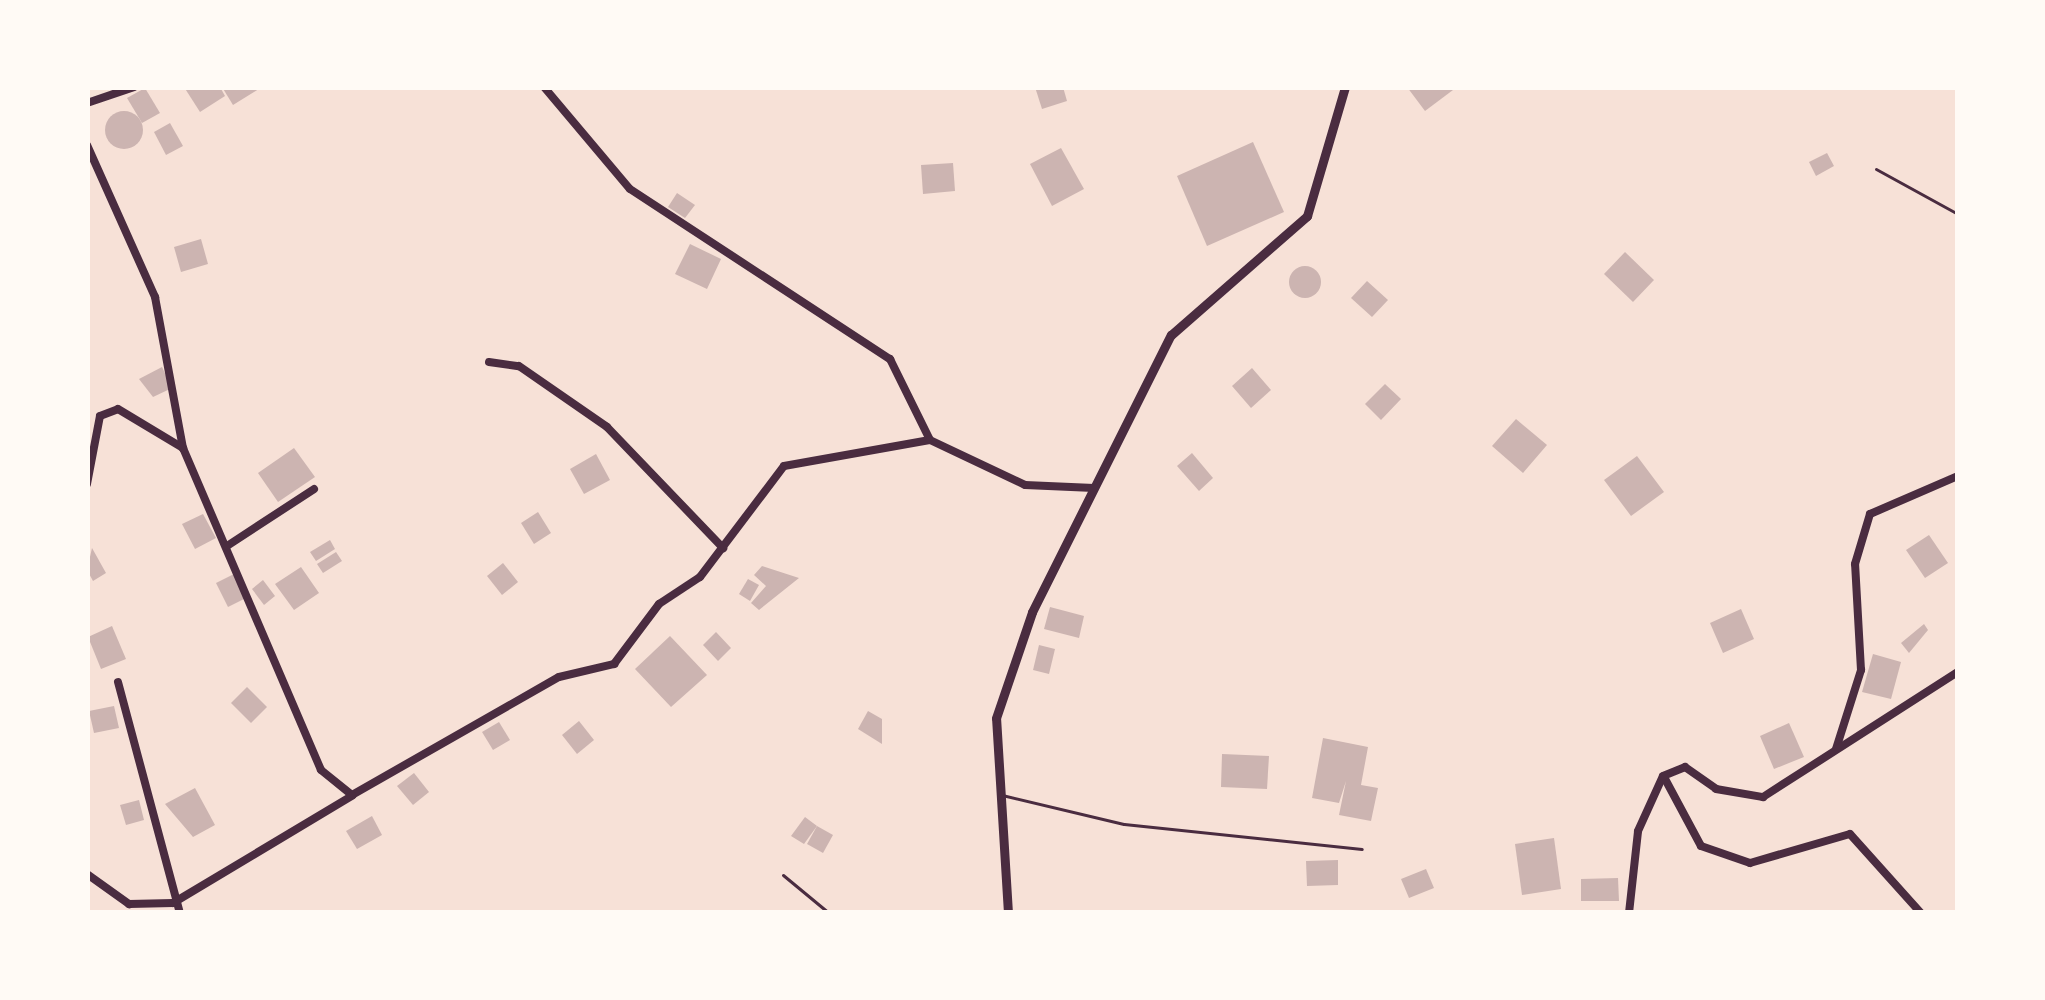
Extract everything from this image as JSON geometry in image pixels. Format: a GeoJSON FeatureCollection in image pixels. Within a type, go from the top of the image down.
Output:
{"type":"FeatureCollection","features":[{"type":"Feature","properties":{"kind":"street"},"geometry":{"type":"LineString","coordinates":[[87,103],[134,87]]}},
{"type":"Feature","properties":{"kind":"street"},"geometry":{"type":"LineString","coordinates":[[544,87],[629,189],[890,358],[930,440]]}},
{"type":"Feature","properties":{"kind":"street"},"geometry":{"type":"LineString","coordinates":[[1008,913],[996,718],[1032,612],[1171,334],[1307,216],[1345,87]]}},
{"type":"Feature","properties":{"kind":"street"},"geometry":{"type":"LineString","coordinates":[[87,145],[155,297],[183,448],[321,770],[352,796]]}},
{"type":"Feature","properties":{"kind":"street"},"geometry":{"type":"LineString","coordinates":[[489,362],[518,366],[607,427],[723,548]]}},
{"type":"Feature","properties":{"kind":"street"},"geometry":{"type":"LineString","coordinates":[[87,484],[100,416],[118,409],[183,448]]}},
{"type":"Feature","properties":{"kind":"street"},"geometry":{"type":"LineString","coordinates":[[87,874],[129,904],[173,903],[559,677],[614,664],[723,548],[784,466],[930,440],[1025,485],[1096,488]]}},
{"type":"Feature","properties":{"kind":"street"},"geometry":{"type":"LineString","coordinates":[[1835,751],[1861,670],[1855,564],[1870,514],[1958,476]]}},
{"type":"Feature","properties":{"kind":"street"},"geometry":{"type":"LineString","coordinates":[[227,546],[314,489]]}},
{"type":"Feature","properties":{"kind":"street"},"geometry":{"type":"LineString","coordinates":[[1629,913],[1638,831],[1663,776],[1685,766],[1715,789],[1762,797],[1958,672]]}},
{"type":"Feature","properties":{"kind":"street"},"geometry":{"type":"LineString","coordinates":[[118,682],[173,903],[180,913]]}},
{"type":"Feature","properties":{"kind":"street"},"geometry":{"type":"LineString","coordinates":[[1663,776],[1701,846],[1750,862],[1850,834],[1921,913]]}},
{"type":"Feature","properties":{"kind":"lane"},"geometry":{"type":"LineString","coordinates":[[1876,170],[1958,214]]}},
{"type":"Feature","properties":{"kind":"lane"},"geometry":{"type":"LineString","coordinates":[[1000,794],[1124,824],[1362,849]]}},
{"type":"Feature","properties":{"kind":"lane"},"geometry":{"type":"LineString","coordinates":[[783,875],[829,913]]}},
{"type":"Feature","properties":{"kind":"building"},"geometry":{"type":"Polygon","coordinates":[[[184,87],[220,87],[225,96],[200,112],[184,87]]]}},
{"type":"Feature","properties":{"kind":"building"},"geometry":{"type":"Polygon","coordinates":[[[222,87],[262,87],[233,105],[222,87]]]}},
{"type":"Feature","properties":{"kind":"building"},"geometry":{"type":"Polygon","coordinates":[[[1035,87],[1063,87],[1067,101],[1042,109],[1035,87]]]}},
{"type":"Feature","properties":{"kind":"building"},"geometry":{"type":"Polygon","coordinates":[[[1407,87],[1457,87],[1425,111],[1407,87]]]}},
{"type":"Feature","properties":{"kind":"building"},"geometry":{"type":"Polygon","coordinates":[[[145,88],[160,113],[142,123],[127,98],[145,88]]]}},
{"type":"Feature","properties":{"kind":"building"},"geometry":{"type":"Polygon","coordinates":[[[124,111],[137,117],[143,130],[137,143],[124,149],[111,143],[105,130],[111,117],[124,111]]]}},
{"type":"Feature","properties":{"kind":"building"},"geometry":{"type":"Polygon","coordinates":[[[170,123],[183,146],[166,155],[154,132],[170,123]]]}},
{"type":"Feature","properties":{"kind":"building"},"geometry":{"type":"Polygon","coordinates":[[[1253,142],[1284,212],[1207,246],[1177,176],[1253,142]]]}},
{"type":"Feature","properties":{"kind":"building"},"geometry":{"type":"Polygon","coordinates":[[[1061,148],[1084,189],[1052,206],[1030,164],[1061,148]]]}},
{"type":"Feature","properties":{"kind":"building"},"geometry":{"type":"Polygon","coordinates":[[[1827,153],[1834,166],[1816,176],[1809,162],[1827,153]]]}},
{"type":"Feature","properties":{"kind":"building"},"geometry":{"type":"Polygon","coordinates":[[[953,163],[955,191],[923,194],[921,165],[953,163]]]}},
{"type":"Feature","properties":{"kind":"building"},"geometry":{"type":"Polygon","coordinates":[[[677,193],[695,205],[685,218],[668,207],[677,193]]]}},
{"type":"Feature","properties":{"kind":"building"},"geometry":{"type":"Polygon","coordinates":[[[201,239],[208,264],[181,272],[174,247],[201,239]]]}},
{"type":"Feature","properties":{"kind":"building"},"geometry":{"type":"Polygon","coordinates":[[[690,244],[721,259],[707,289],[675,274],[690,244]]]}},
{"type":"Feature","properties":{"kind":"building"},"geometry":{"type":"Polygon","coordinates":[[[1625,252],[1654,280],[1633,302],[1604,274],[1625,252]]]}},
{"type":"Feature","properties":{"kind":"building"},"geometry":{"type":"Polygon","coordinates":[[[1305,266],[1316,271],[1321,282],[1316,293],[1305,298],[1294,293],[1289,282],[1294,271],[1305,266]]]}},
{"type":"Feature","properties":{"kind":"building"},"geometry":{"type":"Polygon","coordinates":[[[1367,281],[1388,300],[1372,317],[1351,298],[1367,281]]]}},
{"type":"Feature","properties":{"kind":"building"},"geometry":{"type":"Polygon","coordinates":[[[162,367],[172,388],[153,397],[139,379],[162,367]]]}},
{"type":"Feature","properties":{"kind":"building"},"geometry":{"type":"Polygon","coordinates":[[[1252,368],[1271,390],[1251,408],[1232,386],[1252,368]]]}},
{"type":"Feature","properties":{"kind":"building"},"geometry":{"type":"Polygon","coordinates":[[[1385,384],[1401,399],[1381,420],[1365,404],[1385,384]]]}},
{"type":"Feature","properties":{"kind":"building"},"geometry":{"type":"Polygon","coordinates":[[[1516,419],[1547,445],[1523,473],[1492,446],[1516,419]]]}},
{"type":"Feature","properties":{"kind":"building"},"geometry":{"type":"Polygon","coordinates":[[[294,448],[315,477],[278,502],[258,473],[294,448]]]}},
{"type":"Feature","properties":{"kind":"building"},"geometry":{"type":"Polygon","coordinates":[[[1192,453],[1213,478],[1199,491],[1177,466],[1192,453]]]}},
{"type":"Feature","properties":{"kind":"building"},"geometry":{"type":"Polygon","coordinates":[[[596,454],[610,480],[584,494],[570,469],[596,454]]]}},
{"type":"Feature","properties":{"kind":"building"},"geometry":{"type":"Polygon","coordinates":[[[1637,456],[1664,492],[1631,516],[1604,480],[1637,456]]]}},
{"type":"Feature","properties":{"kind":"building"},"geometry":{"type":"Polygon","coordinates":[[[538,512],[551,533],[534,544],[521,523],[538,512]]]}},
{"type":"Feature","properties":{"kind":"building"},"geometry":{"type":"Polygon","coordinates":[[[203,514],[216,538],[195,549],[182,524],[203,514]]]}},
{"type":"Feature","properties":{"kind":"building"},"geometry":{"type":"Polygon","coordinates":[[[1929,535],[1948,563],[1925,578],[1906,550],[1929,535]]]}},
{"type":"Feature","properties":{"kind":"building"},"geometry":{"type":"Polygon","coordinates":[[[330,540],[335,549],[316,561],[310,552],[330,540]]]}},
{"type":"Feature","properties":{"kind":"building"},"geometry":{"type":"Polygon","coordinates":[[[92,548],[106,573],[93,581],[87,570],[92,548]]]}},
{"type":"Feature","properties":{"kind":"building"},"geometry":{"type":"Polygon","coordinates":[[[336,552],[342,561],[323,573],[317,564],[336,552]]]}},
{"type":"Feature","properties":{"kind":"building"},"geometry":{"type":"Polygon","coordinates":[[[503,563],[518,582],[502,595],[487,576],[503,563]]]}},
{"type":"Feature","properties":{"kind":"building"},"geometry":{"type":"Polygon","coordinates":[[[762,566],[799,578],[759,610],[751,603],[766,586],[754,575],[762,566]]]}},
{"type":"Feature","properties":{"kind":"building"},"geometry":{"type":"Polygon","coordinates":[[[301,567],[319,593],[294,610],[275,584],[301,567]]]}},
{"type":"Feature","properties":{"kind":"building"},"geometry":{"type":"Polygon","coordinates":[[[234,574],[246,598],[228,607],[216,583],[234,574]]]}},
{"type":"Feature","properties":{"kind":"building"},"geometry":{"type":"Polygon","coordinates":[[[748,579],[759,585],[750,601],[739,594],[748,579]]]}},
{"type":"Feature","properties":{"kind":"building"},"geometry":{"type":"Polygon","coordinates":[[[263,580],[275,596],[264,605],[252,589],[263,580]]]}},
{"type":"Feature","properties":{"kind":"building"},"geometry":{"type":"Polygon","coordinates":[[[1050,607],[1084,616],[1079,638],[1044,629],[1050,607]]]}},
{"type":"Feature","properties":{"kind":"building"},"geometry":{"type":"Polygon","coordinates":[[[1741,609],[1754,639],[1723,653],[1710,623],[1741,609]]]}},
{"type":"Feature","properties":{"kind":"building"},"geometry":{"type":"Polygon","coordinates":[[[1924,624],[1928,630],[1909,653],[1901,643],[1924,624]]]}},
{"type":"Feature","properties":{"kind":"building"},"geometry":{"type":"Polygon","coordinates":[[[112,626],[126,659],[101,669],[88,637],[112,626]]]}},
{"type":"Feature","properties":{"kind":"building"},"geometry":{"type":"Polygon","coordinates":[[[716,632],[731,648],[718,661],[703,645],[716,632]]]}},
{"type":"Feature","properties":{"kind":"building"},"geometry":{"type":"Polygon","coordinates":[[[670,636],[707,675],[671,707],[635,669],[670,636]]]}},
{"type":"Feature","properties":{"kind":"building"},"geometry":{"type":"Polygon","coordinates":[[[1039,645],[1055,649],[1049,674],[1033,670],[1039,645]]]}},
{"type":"Feature","properties":{"kind":"building"},"geometry":{"type":"Polygon","coordinates":[[[1873,654],[1901,662],[1891,699],[1862,692],[1873,654]]]}},
{"type":"Feature","properties":{"kind":"building"},"geometry":{"type":"Polygon","coordinates":[[[247,687],[267,707],[251,723],[231,703],[247,687]]]}},
{"type":"Feature","properties":{"kind":"building"},"geometry":{"type":"Polygon","coordinates":[[[114,706],[119,728],[94,733],[89,711],[114,706]]]}},
{"type":"Feature","properties":{"kind":"building"},"geometry":{"type":"Polygon","coordinates":[[[868,711],[882,719],[882,744],[858,729],[868,711]]]}},
{"type":"Feature","properties":{"kind":"building"},"geometry":{"type":"Polygon","coordinates":[[[579,721],[594,740],[577,754],[562,735],[579,721]]]}},
{"type":"Feature","properties":{"kind":"building"},"geometry":{"type":"Polygon","coordinates":[[[499,722],[510,740],[493,750],[482,732],[499,722]]]}},
{"type":"Feature","properties":{"kind":"building"},"geometry":{"type":"Polygon","coordinates":[[[1789,723],[1804,757],[1774,769],[1760,736],[1789,723]]]}},
{"type":"Feature","properties":{"kind":"building"},"geometry":{"type":"Polygon","coordinates":[[[1323,738],[1368,747],[1361,785],[1378,788],[1371,821],[1339,815],[1346,781],[1339,803],[1312,798],[1323,738]]]}},
{"type":"Feature","properties":{"kind":"building"},"geometry":{"type":"Polygon","coordinates":[[[1222,754],[1269,756],[1267,789],[1221,787],[1222,754]]]}},
{"type":"Feature","properties":{"kind":"building"},"geometry":{"type":"Polygon","coordinates":[[[414,773],[429,792],[413,805],[397,786],[414,773]]]}},
{"type":"Feature","properties":{"kind":"building"},"geometry":{"type":"Polygon","coordinates":[[[195,788],[215,825],[193,837],[165,804],[195,788]]]}},
{"type":"Feature","properties":{"kind":"building"},"geometry":{"type":"Polygon","coordinates":[[[139,800],[144,820],[126,825],[120,805],[139,800]]]}},
{"type":"Feature","properties":{"kind":"building"},"geometry":{"type":"Polygon","coordinates":[[[372,816],[382,835],[357,849],[346,831],[372,816]]]}},
{"type":"Feature","properties":{"kind":"building"},"geometry":{"type":"Polygon","coordinates":[[[805,817],[817,826],[804,844],[791,836],[805,817]]]}},
{"type":"Feature","properties":{"kind":"building"},"geometry":{"type":"Polygon","coordinates":[[[817,826],[833,835],[823,853],[807,844],[817,826]]]}},
{"type":"Feature","properties":{"kind":"building"},"geometry":{"type":"Polygon","coordinates":[[[1554,838],[1561,889],[1522,895],[1515,844],[1554,838]]]}},
{"type":"Feature","properties":{"kind":"building"},"geometry":{"type":"Polygon","coordinates":[[[1338,860],[1338,885],[1307,886],[1306,861],[1338,860]]]}},
{"type":"Feature","properties":{"kind":"building"},"geometry":{"type":"Polygon","coordinates":[[[1426,869],[1434,888],[1409,898],[1401,879],[1426,869]]]}},
{"type":"Feature","properties":{"kind":"building"},"geometry":{"type":"Polygon","coordinates":[[[1618,878],[1619,901],[1581,901],[1581,879],[1618,878]]]}}]}
